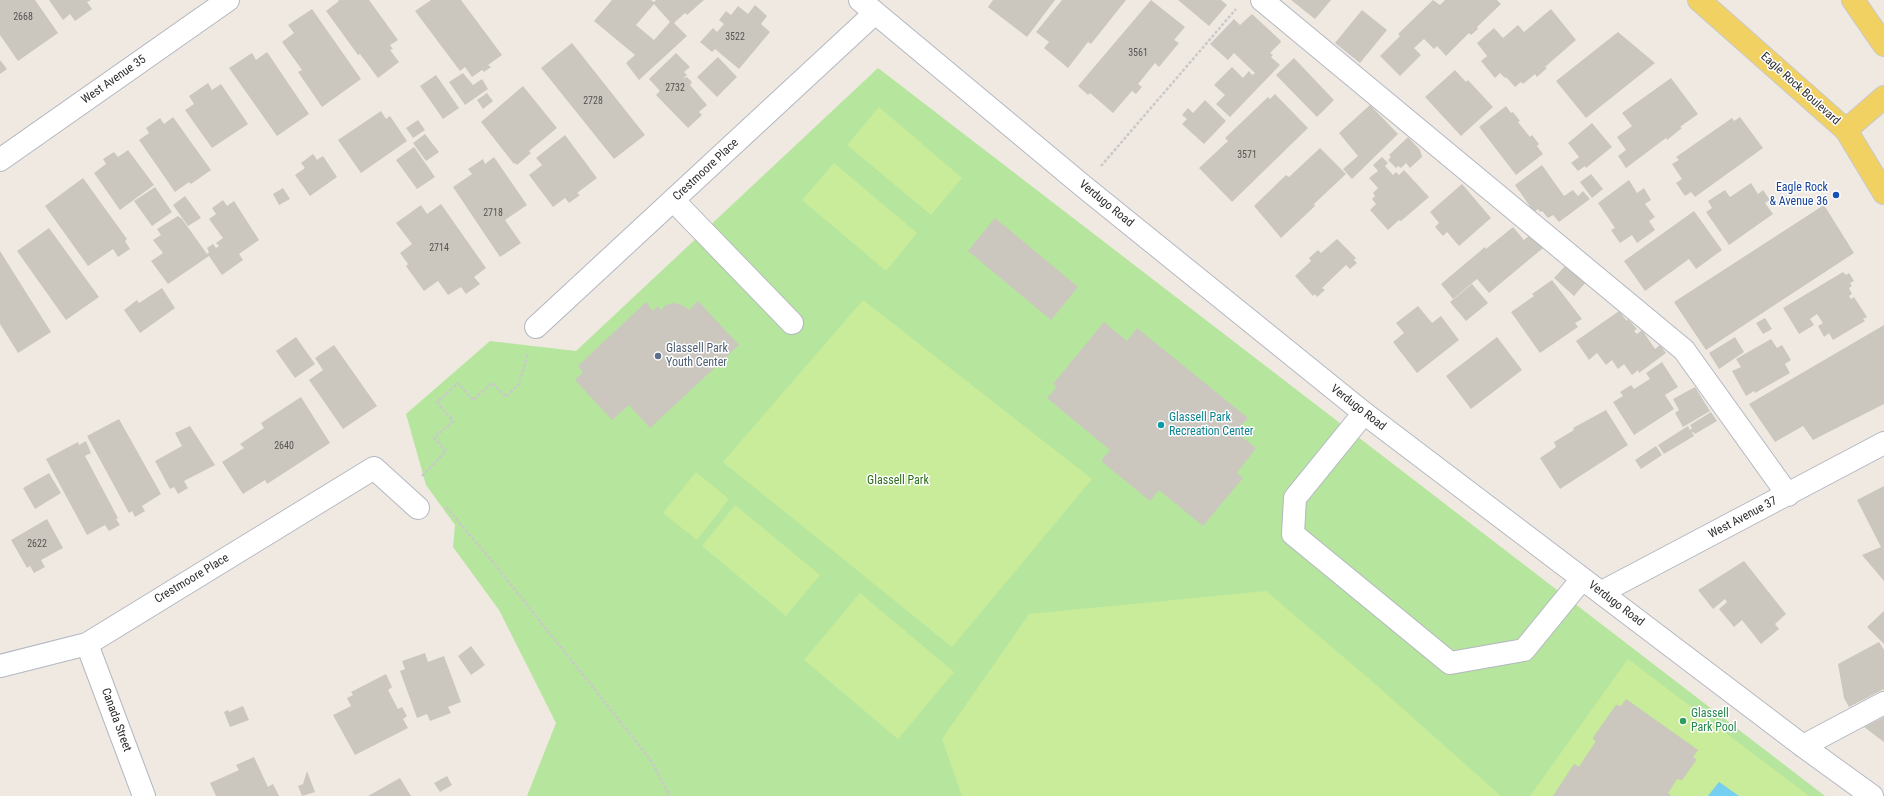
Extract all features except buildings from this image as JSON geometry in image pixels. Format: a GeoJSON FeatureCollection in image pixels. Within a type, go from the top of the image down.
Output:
{"type":"FeatureCollection","features":[{"type":"Feature","properties":{"kind":"main road","name":"Eagle Rock Boulevard"},"geometry":{"type":"LineString","coordinates":[[1699,0],[1846,130],[1884,192]]}},
{"type":"Feature","properties":{"kind":"main road"},"geometry":{"type":"LineString","coordinates":[[1853,0],[1884,44]]}},
{"type":"Feature","properties":{"kind":"main road"},"geometry":{"type":"LineString","coordinates":[[1846,130],[1884,96]]}},
{"type":"Feature","properties":{"kind":"street","name":"West Avenue 35"},"geometry":{"type":"LineString","coordinates":[[0,160],[228,0]]}},
{"type":"Feature","properties":{"kind":"street"},"geometry":{"type":"LineString","coordinates":[[1262,0],[1684,350],[1788,494]]}},
{"type":"Feature","properties":{"kind":"street","name":"Verdugo Road"},"geometry":{"type":"LineString","coordinates":[[867,6],[1084,186],[1364,413],[1582,579],[1602,592],[1803,746],[1872,796]]}},
{"type":"Feature","properties":{"kind":"street","name":"Crestmoore Place"},"geometry":{"type":"LineString","coordinates":[[536,327],[673,200],[867,6]]}},
{"type":"Feature","properties":{"kind":"street"},"geometry":{"type":"LineString","coordinates":[[673,200],[792,323]]}},
{"type":"Feature","properties":{"kind":"street"},"geometry":{"type":"LineString","coordinates":[[1364,413],[1295,498],[1294,534],[1450,663],[1524,650],[1582,579]]}},
{"type":"Feature","properties":{"kind":"street","name":"West Avenue 37"},"geometry":{"type":"LineString","coordinates":[[1602,592],[1884,443]]}},
{"type":"Feature","properties":{"kind":"street","name":"Crestmoore Place"},"geometry":{"type":"LineString","coordinates":[[0,666],[87,644],[374,468],[418,508]]}},
{"type":"Feature","properties":{"kind":"street","name":"Canada Street"},"geometry":{"type":"LineString","coordinates":[[87,644],[144,796]]}},
{"type":"Feature","properties":{"kind":"street"},"geometry":{"type":"LineString","coordinates":[[1803,746],[1884,703]]}},
{"type":"Feature","properties":{"kind":"path"},"geometry":{"type":"LineString","coordinates":[[1084,186],[1239,6]]}},
{"type":"Feature","properties":{"kind":"path"},"geometry":{"type":"LineString","coordinates":[[421,477],[446,451],[434,438],[453,421],[437,402],[458,383],[473,400],[492,382],[506,397],[519,384],[536,327]]}},
{"type":"Feature","properties":{"kind":"path"},"geometry":{"type":"LineString","coordinates":[[418,508],[434,492],[492,561],[650,759],[670,796]]}},
{"type":"Feature","properties":{"kind":"green space","name":"Glassell Park"},"geometry":{"type":"Polygon","coordinates":[[[878,68],[1825,796],[527,796],[556,723],[499,610],[453,547],[455,525],[426,485],[406,414],[490,341],[576,351],[878,68]]]}},
{"type":"Feature","properties":{"kind":"green space"},"geometry":{"type":"Polygon","coordinates":[[[879,107],[962,178],[931,215],[847,145],[879,107]]]}},
{"type":"Feature","properties":{"kind":"green space"},"geometry":{"type":"Polygon","coordinates":[[[834,163],[917,233],[886,271],[802,200],[834,163]]]}},
{"type":"Feature","properties":{"kind":"green space"},"geometry":{"type":"Polygon","coordinates":[[[863,300],[1092,479],[952,647],[723,462],[863,300]]]}},
{"type":"Feature","properties":{"kind":"green space"},"geometry":{"type":"Polygon","coordinates":[[[696,472],[729,499],[697,540],[663,513],[696,472]]]}},
{"type":"Feature","properties":{"kind":"green space"},"geometry":{"type":"Polygon","coordinates":[[[735,505],[820,575],[786,616],[702,546],[735,505]]]}},
{"type":"Feature","properties":{"kind":"green space"},"geometry":{"type":"Polygon","coordinates":[[[1266,591],[1374,683],[1501,796],[962,796],[942,739],[1029,614],[1266,591]]]}},
{"type":"Feature","properties":{"kind":"green space"},"geometry":{"type":"Polygon","coordinates":[[[860,593],[954,672],[898,739],[804,660],[860,593]]]}},
{"type":"Feature","properties":{"kind":"green space","name":"Glassell Park Pool"},"geometry":{"type":"Polygon","coordinates":[[[1628,659],[1809,796],[1739,796],[1719,782],[1708,796],[1671,796],[1668,793],[1677,779],[1682,780],[1695,762],[1696,759],[1693,757],[1698,750],[1626,699],[1621,706],[1616,705],[1594,736],[1593,739],[1596,741],[1579,767],[1574,764],[1553,796],[1530,796],[1628,659]]]}},
{"type":"Feature","properties":{"kind":"water"},"geometry":{"type":"Polygon","coordinates":[[[1719,782],[1739,796],[1708,796],[1719,782]]]}},
{"type":"Feature","properties":{"kind":"place","name":"Eagle Rock & Avenue 36"},"geometry":{"type":"Point","coordinates":[1836,195]}},
{"type":"Feature","properties":{"kind":"place","name":"Glassell Park Youth Center"},"geometry":{"type":"Point","coordinates":[658,356]}},
{"type":"Feature","properties":{"kind":"place","name":"Glassell Park Recreation Center"},"geometry":{"type":"Point","coordinates":[1161,425]}},
{"type":"Feature","properties":{"kind":"place","name":"Glassell Park Pool"},"geometry":{"type":"Point","coordinates":[1683,721]}}]}
